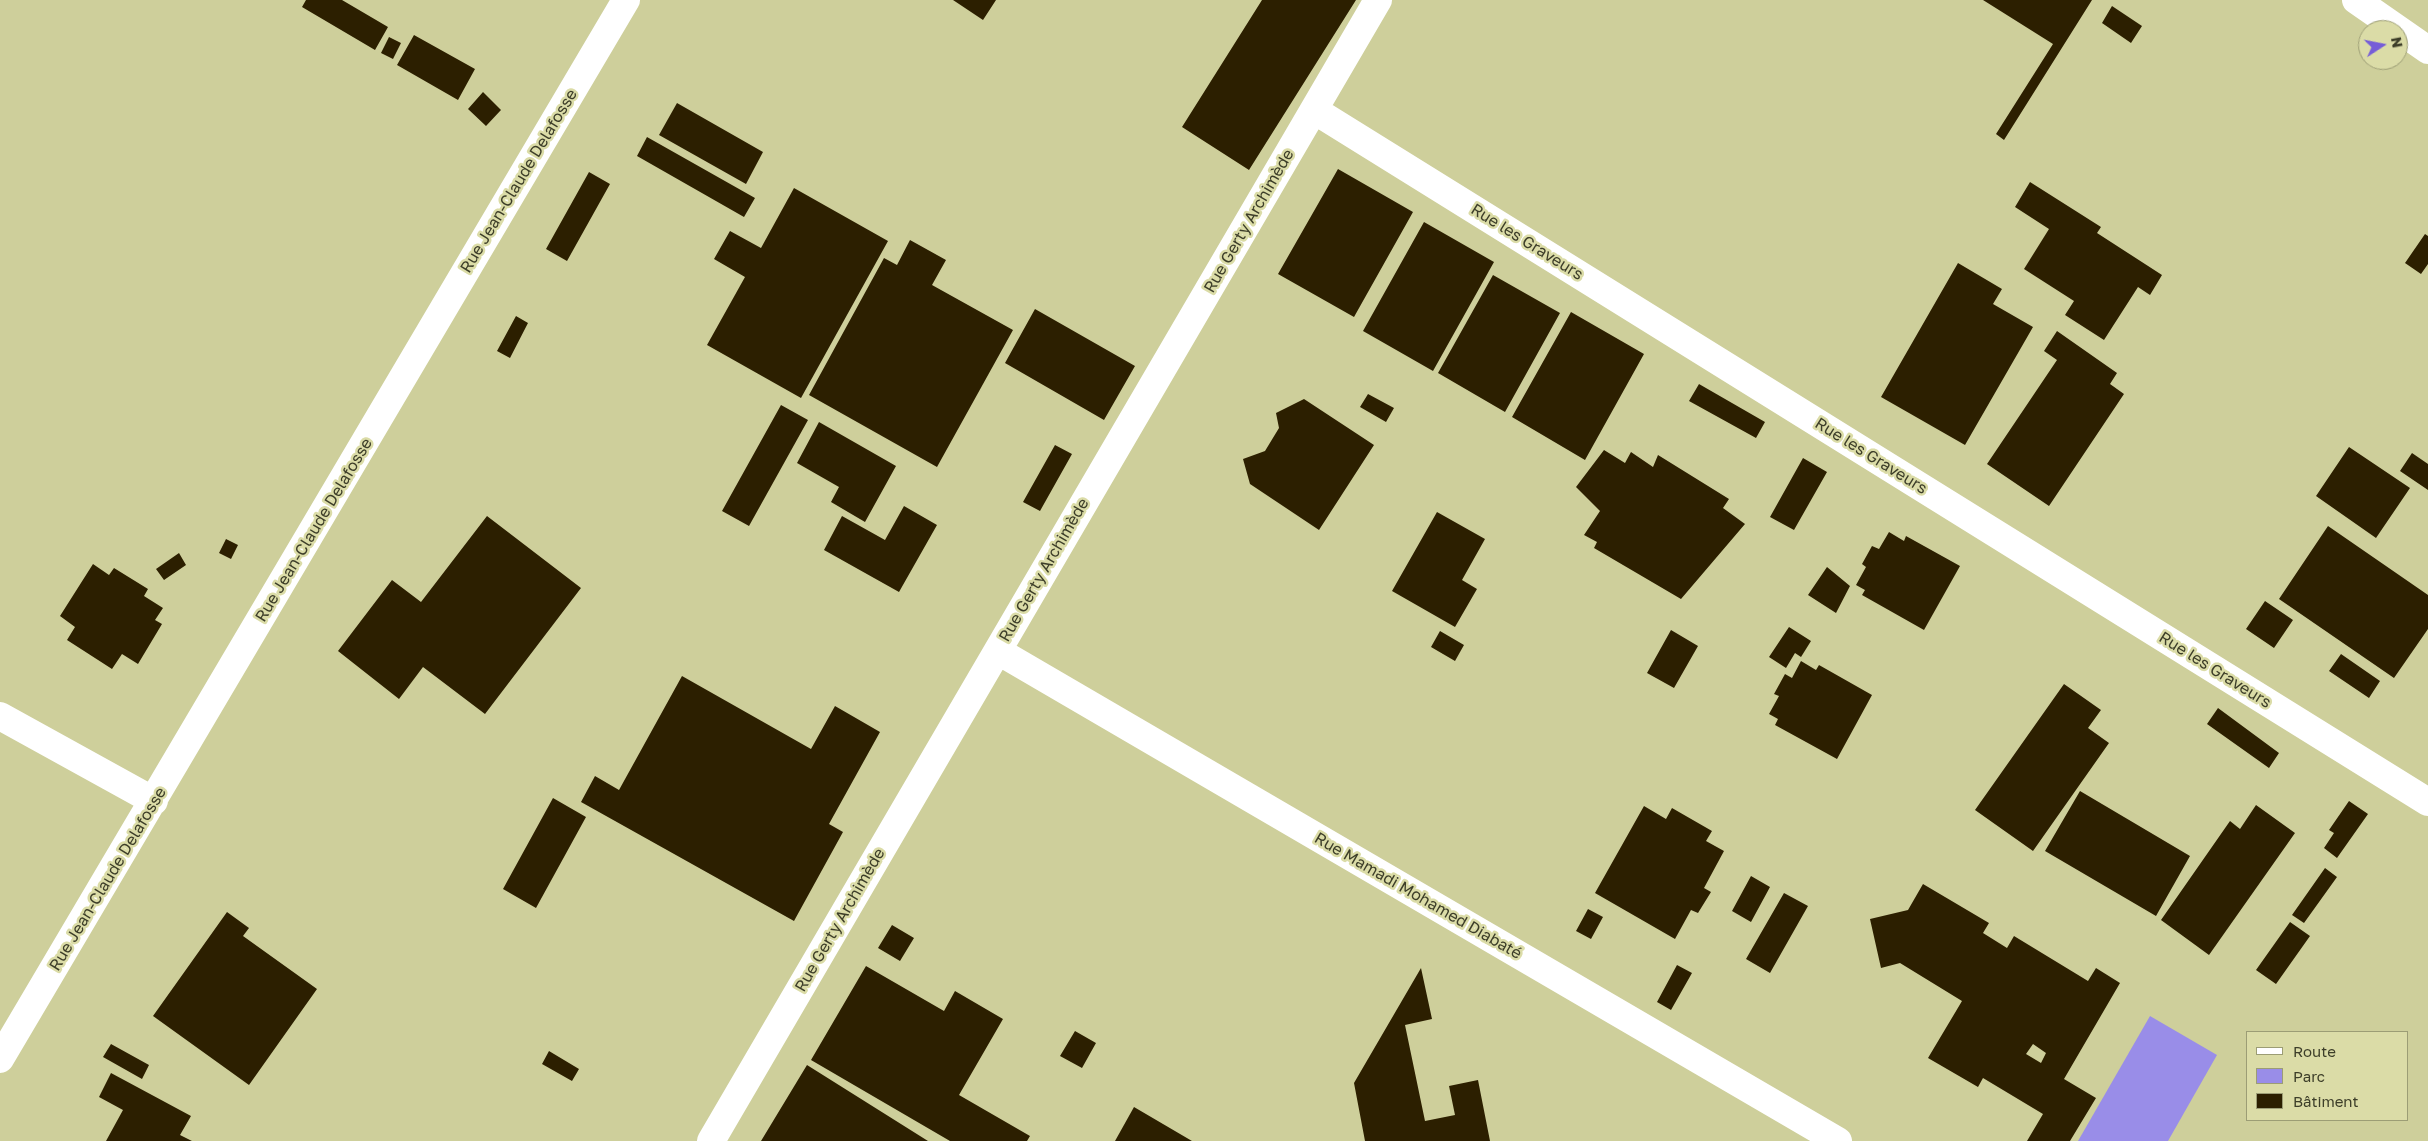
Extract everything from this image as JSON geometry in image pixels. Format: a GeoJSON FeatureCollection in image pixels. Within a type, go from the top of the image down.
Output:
{"type":"FeatureCollection","features":[{"type":"Feature","properties":{"kind":"street","name":"Rue Jean-Claude Delafosse"},"geometry":{"type":"LineString","coordinates":[[0,1059],[626,0]]}},
{"type":"Feature","properties":{"kind":"street","name":"Rue Gerty Archimède"},"geometry":{"type":"LineString","coordinates":[[711,1141],[1378,0]]}},
{"type":"Feature","properties":{"kind":"street"},"geometry":{"type":"LineString","coordinates":[[2356,0],[2428,50]]}},
{"type":"Feature","properties":{"kind":"street","name":"Rue les Graveurs"},"geometry":{"type":"LineString","coordinates":[[1314,110],[2428,802]]}},
{"type":"Feature","properties":{"kind":"street","name":"Rue Mamadi Mohamed Diabaté"},"geometry":{"type":"LineString","coordinates":[[998,651],[1838,1141]]}},
{"type":"Feature","properties":{"kind":"street"},"geometry":{"type":"LineString","coordinates":[[0,716],[154,801]]}},
{"type":"Feature","properties":{"kind":"green space"},"geometry":{"type":"Polygon","coordinates":[[[2150,1016],[2217,1055],[2168,1141],[2078,1141],[2150,1016]]]}},
{"type":"Feature","properties":{"kind":"building"},"geometry":{"type":"Polygon","coordinates":[[[306,0],[342,0],[388,27],[375,50],[302,7],[306,0]]]}},
{"type":"Feature","properties":{"kind":"building"},"geometry":{"type":"Polygon","coordinates":[[[953,0],[996,0],[983,20],[953,0]]]}},
{"type":"Feature","properties":{"kind":"building"},"geometry":{"type":"Polygon","coordinates":[[[1262,0],[1356,0],[1249,170],[1182,127],[1262,0]]]}},
{"type":"Feature","properties":{"kind":"building"},"geometry":{"type":"Polygon","coordinates":[[[1983,0],[2092,0],[2004,140],[1996,134],[2053,44],[1983,0]]]}},
{"type":"Feature","properties":{"kind":"building"},"geometry":{"type":"Polygon","coordinates":[[[2112,6],[2142,26],[2131,43],[2102,23],[2112,6]]]}},
{"type":"Feature","properties":{"kind":"building"},"geometry":{"type":"Polygon","coordinates":[[[414,35],[475,69],[458,100],[397,65],[414,35]]]}},
{"type":"Feature","properties":{"kind":"building"},"geometry":{"type":"Polygon","coordinates":[[[389,37],[401,43],[393,59],[381,53],[389,37]]]}},
{"type":"Feature","properties":{"kind":"building"},"geometry":{"type":"Polygon","coordinates":[[[483,92],[501,110],[486,126],[468,109],[483,92]]]}},
{"type":"Feature","properties":{"kind":"building"},"geometry":{"type":"Polygon","coordinates":[[[677,103],[763,152],[746,184],[659,135],[677,103]]]}},
{"type":"Feature","properties":{"kind":"building"},"geometry":{"type":"Polygon","coordinates":[[[647,137],[755,198],[744,217],[637,156],[647,137]]]}},
{"type":"Feature","properties":{"kind":"building"},"geometry":{"type":"Polygon","coordinates":[[[1338,169],[1413,212],[1354,317],[1278,274],[1338,169]]]}},
{"type":"Feature","properties":{"kind":"building"},"geometry":{"type":"Polygon","coordinates":[[[589,172],[610,184],[567,261],[546,249],[589,172]]]}},
{"type":"Feature","properties":{"kind":"building"},"geometry":{"type":"Polygon","coordinates":[[[2030,182],[2101,227],[2097,233],[2162,275],[2150,295],[2138,287],[2104,340],[2065,315],[2074,301],[2024,269],[2049,229],[2015,207],[2030,182]]]}},
{"type":"Feature","properties":{"kind":"building"},"geometry":{"type":"Polygon","coordinates":[[[794,188],[888,241],[801,398],[707,345],[745,277],[714,259],[730,231],[761,248],[794,188]]]}},
{"type":"Feature","properties":{"kind":"building"},"geometry":{"type":"Polygon","coordinates":[[[1424,222],[1494,262],[1433,371],[1363,331],[1424,222]]]}},
{"type":"Feature","properties":{"kind":"building"},"geometry":{"type":"Polygon","coordinates":[[[2425,234],[2428,236],[2428,264],[2421,274],[2405,263],[2425,234]]]}},
{"type":"Feature","properties":{"kind":"building"},"geometry":{"type":"Polygon","coordinates":[[[910,240],[946,260],[932,285],[1013,330],[937,467],[809,395],[884,258],[897,265],[910,240]]]}},
{"type":"Feature","properties":{"kind":"building"},"geometry":{"type":"Polygon","coordinates":[[[1958,263],[2002,289],[1993,304],[2033,327],[1965,445],[1881,397],[1958,263]]]}},
{"type":"Feature","properties":{"kind":"building"},"geometry":{"type":"Polygon","coordinates":[[[1493,275],[1560,313],[1505,412],[1438,373],[1493,275]]]}},
{"type":"Feature","properties":{"kind":"building"},"geometry":{"type":"Polygon","coordinates":[[[1035,309],[1135,366],[1104,420],[1005,363],[1035,309]]]}},
{"type":"Feature","properties":{"kind":"building"},"geometry":{"type":"Polygon","coordinates":[[[1571,312],[1644,354],[1585,460],[1512,417],[1571,312]]]}},
{"type":"Feature","properties":{"kind":"building"},"geometry":{"type":"Polygon","coordinates":[[[516,316],[528,323],[510,358],[497,351],[516,316]]]}},
{"type":"Feature","properties":{"kind":"building"},"geometry":{"type":"Polygon","coordinates":[[[2057,331],[2117,373],[2110,384],[2124,394],[2049,506],[1987,464],[2057,360],[2044,351],[2057,331]]]}},
{"type":"Feature","properties":{"kind":"building"},"geometry":{"type":"Polygon","coordinates":[[[1699,384],[1765,422],[1756,438],[1689,401],[1699,384]]]}},
{"type":"Feature","properties":{"kind":"building"},"geometry":{"type":"Polygon","coordinates":[[[1368,394],[1394,408],[1386,422],[1360,407],[1368,394]]]}},
{"type":"Feature","properties":{"kind":"building"},"geometry":{"type":"Polygon","coordinates":[[[1304,399],[1374,445],[1319,530],[1250,484],[1243,459],[1265,451],[1279,428],[1276,413],[1304,399]]]}},
{"type":"Feature","properties":{"kind":"building"},"geometry":{"type":"Polygon","coordinates":[[[781,405],[808,420],[749,526],[722,511],[781,405]]]}},
{"type":"Feature","properties":{"kind":"building"},"geometry":{"type":"Polygon","coordinates":[[[819,422],[896,466],[865,522],[831,502],[839,487],[797,463],[819,422]]]}},
{"type":"Feature","properties":{"kind":"building"},"geometry":{"type":"Polygon","coordinates":[[[1055,445],[1072,454],[1040,511],[1023,502],[1055,445]]]}},
{"type":"Feature","properties":{"kind":"building"},"geometry":{"type":"Polygon","coordinates":[[[2349,447],[2410,488],[2376,538],[2316,496],[2349,447]]]}},
{"type":"Feature","properties":{"kind":"building"},"geometry":{"type":"Polygon","coordinates":[[[1604,450],[1625,463],[1631,452],[1653,467],[1658,455],[1729,499],[1723,508],[1745,524],[1681,599],[1594,548],[1597,542],[1584,535],[1600,511],[1576,487],[1604,450]]]}},
{"type":"Feature","properties":{"kind":"building"},"geometry":{"type":"Polygon","coordinates":[[[2412,453],[2428,464],[2428,490],[2400,471],[2412,453]]]}},
{"type":"Feature","properties":{"kind":"building"},"geometry":{"type":"Polygon","coordinates":[[[1803,458],[1827,472],[1794,530],[1770,517],[1803,458]]]}},
{"type":"Feature","properties":{"kind":"building"},"geometry":{"type":"Polygon","coordinates":[[[904,506],[937,525],[899,592],[824,550],[842,516],[885,540],[904,506]]]}},
{"type":"Feature","properties":{"kind":"building"},"geometry":{"type":"Polygon","coordinates":[[[1437,512],[1485,539],[1462,580],[1477,589],[1455,627],[1392,591],[1437,512]]]}},
{"type":"Feature","properties":{"kind":"building"},"geometry":{"type":"Polygon","coordinates":[[[487,516],[581,588],[485,714],[423,667],[399,699],[338,651],[392,580],[421,602],[487,516]]]}},
{"type":"Feature","properties":{"kind":"building"},"geometry":{"type":"Polygon","coordinates":[[[2328,526],[2428,595],[2428,629],[2394,678],[2279,599],[2328,526]]]}},
{"type":"Feature","properties":{"kind":"building"},"geometry":{"type":"Polygon","coordinates":[[[1889,532],[1904,541],[1906,536],[1960,566],[1924,630],[1862,595],[1865,590],[1856,585],[1866,567],[1862,564],[1872,546],[1879,549],[1889,532]]]}},
{"type":"Feature","properties":{"kind":"building"},"geometry":{"type":"Polygon","coordinates":[[[226,539],[238,545],[231,559],[219,553],[226,539]]]}},
{"type":"Feature","properties":{"kind":"building"},"geometry":{"type":"Polygon","coordinates":[[[179,553],[186,565],[164,580],[156,569],[179,553]]]}},
{"type":"Feature","properties":{"kind":"building"},"geometry":{"type":"Polygon","coordinates":[[[93,564],[109,575],[114,568],[148,589],[144,596],[163,608],[155,620],[162,624],[138,664],[122,654],[112,669],[67,640],[75,627],[60,616],[93,564]]]}},
{"type":"Feature","properties":{"kind":"building"},"geometry":{"type":"Polygon","coordinates":[[[1827,567],[1850,586],[1836,613],[1808,595],[1827,567]]]}},
{"type":"Feature","properties":{"kind":"building"},"geometry":{"type":"Polygon","coordinates":[[[2265,601],[2293,620],[2274,648],[2246,629],[2265,601]]]}},
{"type":"Feature","properties":{"kind":"building"},"geometry":{"type":"Polygon","coordinates":[[[1789,627],[1811,641],[1801,657],[1795,653],[1786,668],[1769,657],[1789,627]]]}},
{"type":"Feature","properties":{"kind":"building"},"geometry":{"type":"Polygon","coordinates":[[[1671,630],[1698,646],[1674,688],[1647,673],[1671,630]]]}},
{"type":"Feature","properties":{"kind":"building"},"geometry":{"type":"Polygon","coordinates":[[[1440,631],[1464,645],[1455,661],[1431,647],[1440,631]]]}},
{"type":"Feature","properties":{"kind":"building"},"geometry":{"type":"Polygon","coordinates":[[[2341,654],[2380,681],[2369,698],[2329,671],[2341,654]]]}},
{"type":"Feature","properties":{"kind":"building"},"geometry":{"type":"Polygon","coordinates":[[[1801,661],[1816,670],[1819,665],[1872,695],[1837,759],[1775,725],[1778,719],[1769,714],[1779,696],[1774,694],[1785,674],[1792,678],[1801,661]]]}},
{"type":"Feature","properties":{"kind":"building"},"geometry":{"type":"Polygon","coordinates":[[[682,676],[811,749],[835,706],[880,732],[829,824],[843,832],[794,921],[581,802],[595,776],[619,790],[682,676]]]}},
{"type":"Feature","properties":{"kind":"building"},"geometry":{"type":"Polygon","coordinates":[[[2064,684],[2101,710],[2088,728],[2109,743],[2033,851],[1975,810],[2064,684]]]}},
{"type":"Feature","properties":{"kind":"building"},"geometry":{"type":"Polygon","coordinates":[[[2218,708],[2279,753],[2269,768],[2207,724],[2218,708]]]}},
{"type":"Feature","properties":{"kind":"building"},"geometry":{"type":"Polygon","coordinates":[[[2080,791],[2190,856],[2156,916],[2045,851],[2080,791]]]}},
{"type":"Feature","properties":{"kind":"building"},"geometry":{"type":"Polygon","coordinates":[[[553,798],[586,817],[536,908],[503,889],[553,798]]]}},
{"type":"Feature","properties":{"kind":"building"},"geometry":{"type":"Polygon","coordinates":[[[2349,801],[2368,814],[2337,858],[2324,848],[2334,833],[2329,830],[2349,801]]]}},
{"type":"Feature","properties":{"kind":"building"},"geometry":{"type":"Polygon","coordinates":[[[2256,805],[2295,833],[2209,955],[2161,920],[2230,821],[2240,829],[2256,805]]]}},
{"type":"Feature","properties":{"kind":"building"},"geometry":{"type":"Polygon","coordinates":[[[1644,806],[1666,819],[1672,808],[1712,831],[1706,841],[1724,851],[1704,888],[1711,892],[1698,913],[1691,910],[1675,939],[1595,893],[1644,806]]]}},
{"type":"Feature","properties":{"kind":"building"},"geometry":{"type":"Polygon","coordinates":[[[2325,868],[2337,877],[2304,923],[2292,915],[2325,868]]]}},
{"type":"Feature","properties":{"kind":"building"},"geometry":{"type":"Polygon","coordinates":[[[1751,876],[1770,887],[1751,922],[1732,911],[1751,876]]]}},
{"type":"Feature","properties":{"kind":"building"},"geometry":{"type":"Polygon","coordinates":[[[1923,884],[1989,923],[1983,933],[2007,948],[2014,936],[2088,981],[2096,968],[2120,983],[2064,1079],[2096,1098],[2070,1141],[2027,1141],[2043,1114],[1983,1078],[1978,1087],[1928,1058],[1962,1001],[1900,963],[1881,968],[1870,919],[1908,910],[1923,884]],[[2033,1044],[2026,1054],[2041,1063],[2046,1053],[2033,1044]]]}},
{"type":"Feature","properties":{"kind":"building"},"geometry":{"type":"Polygon","coordinates":[[[1784,893],[1808,906],[1770,973],[1746,959],[1784,893]]]}},
{"type":"Feature","properties":{"kind":"building"},"geometry":{"type":"Polygon","coordinates":[[[1588,909],[1603,917],[1591,939],[1576,931],[1588,909]]]}},
{"type":"Feature","properties":{"kind":"building"},"geometry":{"type":"Polygon","coordinates":[[[227,912],[249,928],[243,936],[317,989],[249,1085],[153,1016],[227,912]]]}},
{"type":"Feature","properties":{"kind":"building"},"geometry":{"type":"Polygon","coordinates":[[[2290,922],[2310,936],[2276,984],[2256,970],[2290,922]]]}},
{"type":"Feature","properties":{"kind":"building"},"geometry":{"type":"Polygon","coordinates":[[[892,925],[914,938],[900,961],[878,948],[892,925]]]}},
{"type":"Feature","properties":{"kind":"building"},"geometry":{"type":"Polygon","coordinates":[[[1677,965],[1692,973],[1671,1010],[1657,1002],[1677,965]]]}},
{"type":"Feature","properties":{"kind":"building"},"geometry":{"type":"Polygon","coordinates":[[[866,966],[944,1011],[955,991],[1003,1019],[959,1095],[1030,1136],[1027,1141],[950,1141],[811,1060],[866,966]]]}},
{"type":"Feature","properties":{"kind":"building"},"geometry":{"type":"Polygon","coordinates":[[[1421,968],[1432,1019],[1405,1025],[1425,1121],[1455,1115],[1449,1086],[1478,1080],[1490,1141],[1365,1141],[1354,1083],[1421,968]]]}},
{"type":"Feature","properties":{"kind":"building"},"geometry":{"type":"Polygon","coordinates":[[[1075,1031],[1096,1043],[1082,1068],[1060,1056],[1075,1031]]]}},
{"type":"Feature","properties":{"kind":"building"},"geometry":{"type":"Polygon","coordinates":[[[111,1044],[149,1065],[142,1079],[103,1057],[111,1044]]]}},
{"type":"Feature","properties":{"kind":"building"},"geometry":{"type":"Polygon","coordinates":[[[549,1051],[579,1069],[572,1081],[542,1064],[549,1051]]]}},
{"type":"Feature","properties":{"kind":"building"},"geometry":{"type":"Polygon","coordinates":[[[807,1065],[928,1141],[761,1141],[807,1065]]]}},
{"type":"Feature","properties":{"kind":"building"},"geometry":{"type":"Polygon","coordinates":[[[111,1073],[191,1116],[180,1135],[192,1141],[106,1141],[123,1110],[99,1097],[111,1073]]]}},
{"type":"Feature","properties":{"kind":"building"},"geometry":{"type":"Polygon","coordinates":[[[1134,1107],[1192,1141],[1115,1141],[1134,1107]]]}}]}
